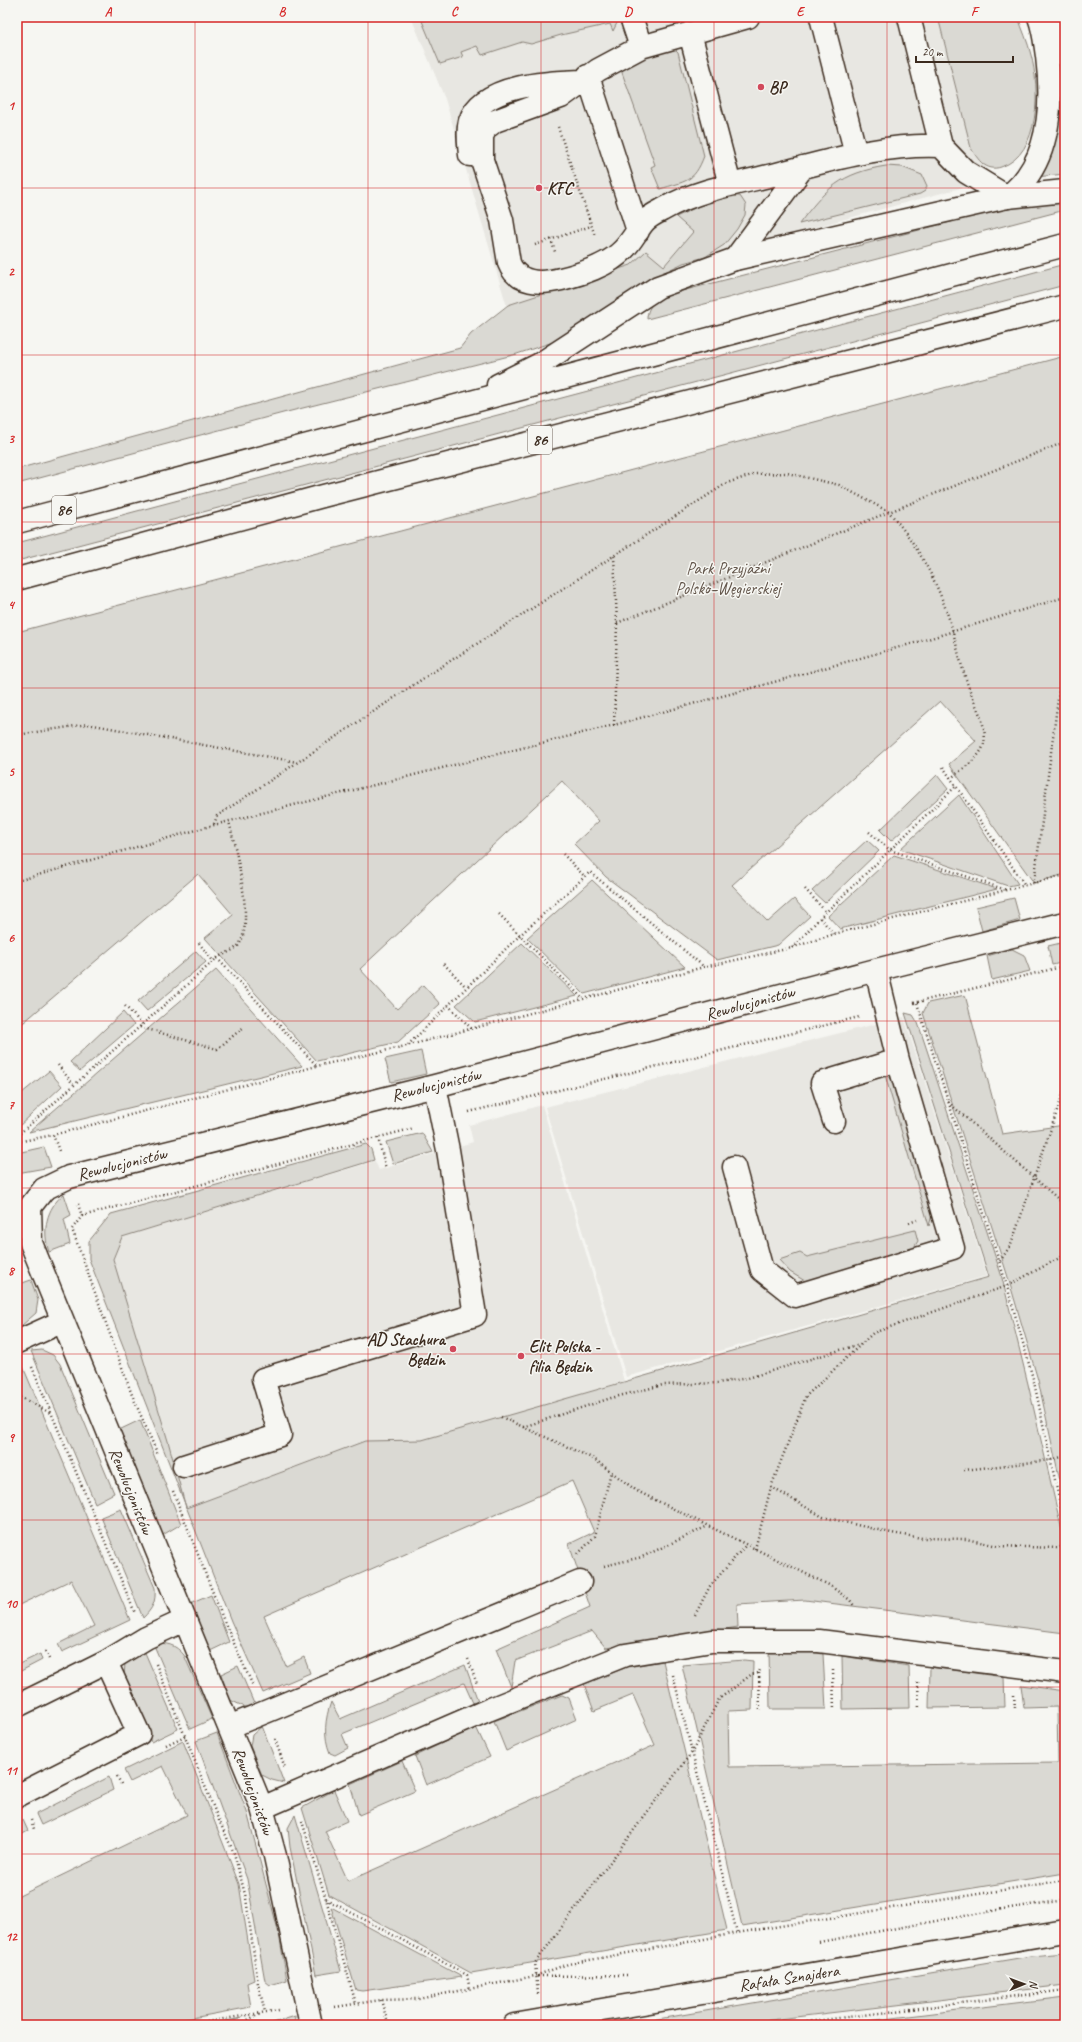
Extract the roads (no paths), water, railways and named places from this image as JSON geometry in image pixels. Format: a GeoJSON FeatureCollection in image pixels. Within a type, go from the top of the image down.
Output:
{"type":"FeatureCollection","features":[{"type":"Feature","properties":{"kind":"main road"},"geometry":{"type":"LineString","coordinates":[[631,17],[641,47]]}},
{"type":"Feature","properties":{"kind":"main road"},"geometry":{"type":"LineString","coordinates":[[507,256],[502,220],[482,160],[482,136],[486,128],[495,121],[550,102],[568,93],[585,79],[641,47],[748,17]]}},
{"type":"Feature","properties":{"kind":"main road"},"geometry":{"type":"LineString","coordinates":[[821,17],[856,154]]}},
{"type":"Feature","properties":{"kind":"main road"},"geometry":{"type":"LineString","coordinates":[[909,17],[941,146],[966,172],[1007,197]]}},
{"type":"Feature","properties":{"kind":"main road"},"geometry":{"type":"LineString","coordinates":[[1007,197],[1021,185],[1030,170],[1043,143],[1048,124],[1050,89],[1041,22]]}},
{"type":"Feature","properties":{"kind":"main road"},"geometry":{"type":"LineString","coordinates":[[1041,22],[1065,24]]}},
{"type":"Feature","properties":{"kind":"main road"},"geometry":{"type":"LineString","coordinates":[[1041,22],[1065,55]]}},
{"type":"Feature","properties":{"kind":"main road"},"geometry":{"type":"LineString","coordinates":[[690,33],[730,185]]}},
{"type":"Feature","properties":{"kind":"main road"},"geometry":{"type":"LineString","coordinates":[[585,79],[638,231]]}},
{"type":"Feature","properties":{"kind":"main road"},"geometry":{"type":"LineString","coordinates":[[585,79],[525,86],[503,92],[479,106],[470,120],[468,136],[470,159],[484,201],[511,268],[521,278],[540,282],[560,279],[611,260],[622,252],[643,222],[664,209],[688,198],[730,185],[856,154],[900,148],[941,146]]}},
{"type":"Feature","properties":{"kind":"main road"},"geometry":{"type":"LineString","coordinates":[[735,259],[803,167]]}},
{"type":"Feature","properties":{"kind":"main road"},"geometry":{"type":"LineString","coordinates":[[461,405],[540,364],[658,287],[735,259],[1007,197],[1065,191]]}},
{"type":"Feature","properties":{"kind":"main road","name":"86"},"geometry":{"type":"LineString","coordinates":[[17,522],[1065,245]]}},
{"type":"Feature","properties":{"kind":"main road","name":"86"},"geometry":{"type":"LineString","coordinates":[[17,579],[315,498],[1065,306]]}},
{"type":"Feature","properties":{"kind":"main road","name":"Rewolucjonistów"},"geometry":{"type":"LineString","coordinates":[[311,2025],[275,1856],[262,1808],[61,1322],[31,1243],[24,1203],[44,1189],[69,1177],[435,1086],[876,970],[1065,923]]}},
{"type":"Feature","properties":{"kind":"main road"},"geometry":{"type":"LineString","coordinates":[[734,1167],[762,1270],[795,1296],[953,1248],[898,1060],[876,970]]}},
{"type":"Feature","properties":{"kind":"main road"},"geometry":{"type":"LineString","coordinates":[[834,1121],[822,1083],[898,1060]]}},
{"type":"Feature","properties":{"kind":"main road"},"geometry":{"type":"LineString","coordinates":[[184,1466],[280,1435],[263,1379],[476,1315],[435,1086]]}},
{"type":"Feature","properties":{"kind":"main road"},"geometry":{"type":"LineString","coordinates":[[17,1342],[61,1322]]}},
{"type":"Feature","properties":{"kind":"main road"},"geometry":{"type":"LineString","coordinates":[[229,1727],[580,1582]]}},
{"type":"Feature","properties":{"kind":"main road"},"geometry":{"type":"LineString","coordinates":[[17,1706],[106,1662],[146,1638],[185,1620]]}},
{"type":"Feature","properties":{"kind":"main road"},"geometry":{"type":"LineString","coordinates":[[262,1808],[488,1710],[625,1655],[712,1641],[819,1641],[1065,1672]]}},
{"type":"Feature","properties":{"kind":"main road"},"geometry":{"type":"LineString","coordinates":[[17,1796],[140,1734],[106,1662]]}},
{"type":"Feature","properties":{"kind":"main road","name":"Rafała Sznajdera"},"geometry":{"type":"LineString","coordinates":[[514,2025],[1065,1931]]}},
{"type":"Feature","properties":{"kind":"place","name":"BP"},"geometry":{"type":"Point","coordinates":[761,87]}},
{"type":"Feature","properties":{"kind":"place","name":"KFC"},"geometry":{"type":"Point","coordinates":[539,188]}},
{"type":"Feature","properties":{"kind":"place","name":"AD Stachura Będzin"},"geometry":{"type":"Point","coordinates":[453,1349]}},
{"type":"Feature","properties":{"kind":"place","name":"Elit Polska - filia Będzin"},"geometry":{"type":"Point","coordinates":[521,1356]}},
{"type":"Feature","properties":{"kind":"park label","name":"Park Przyjaźni Polsko–Węgierskiej"},"geometry":{"type":"Point","coordinates":[728,578]}}]}
